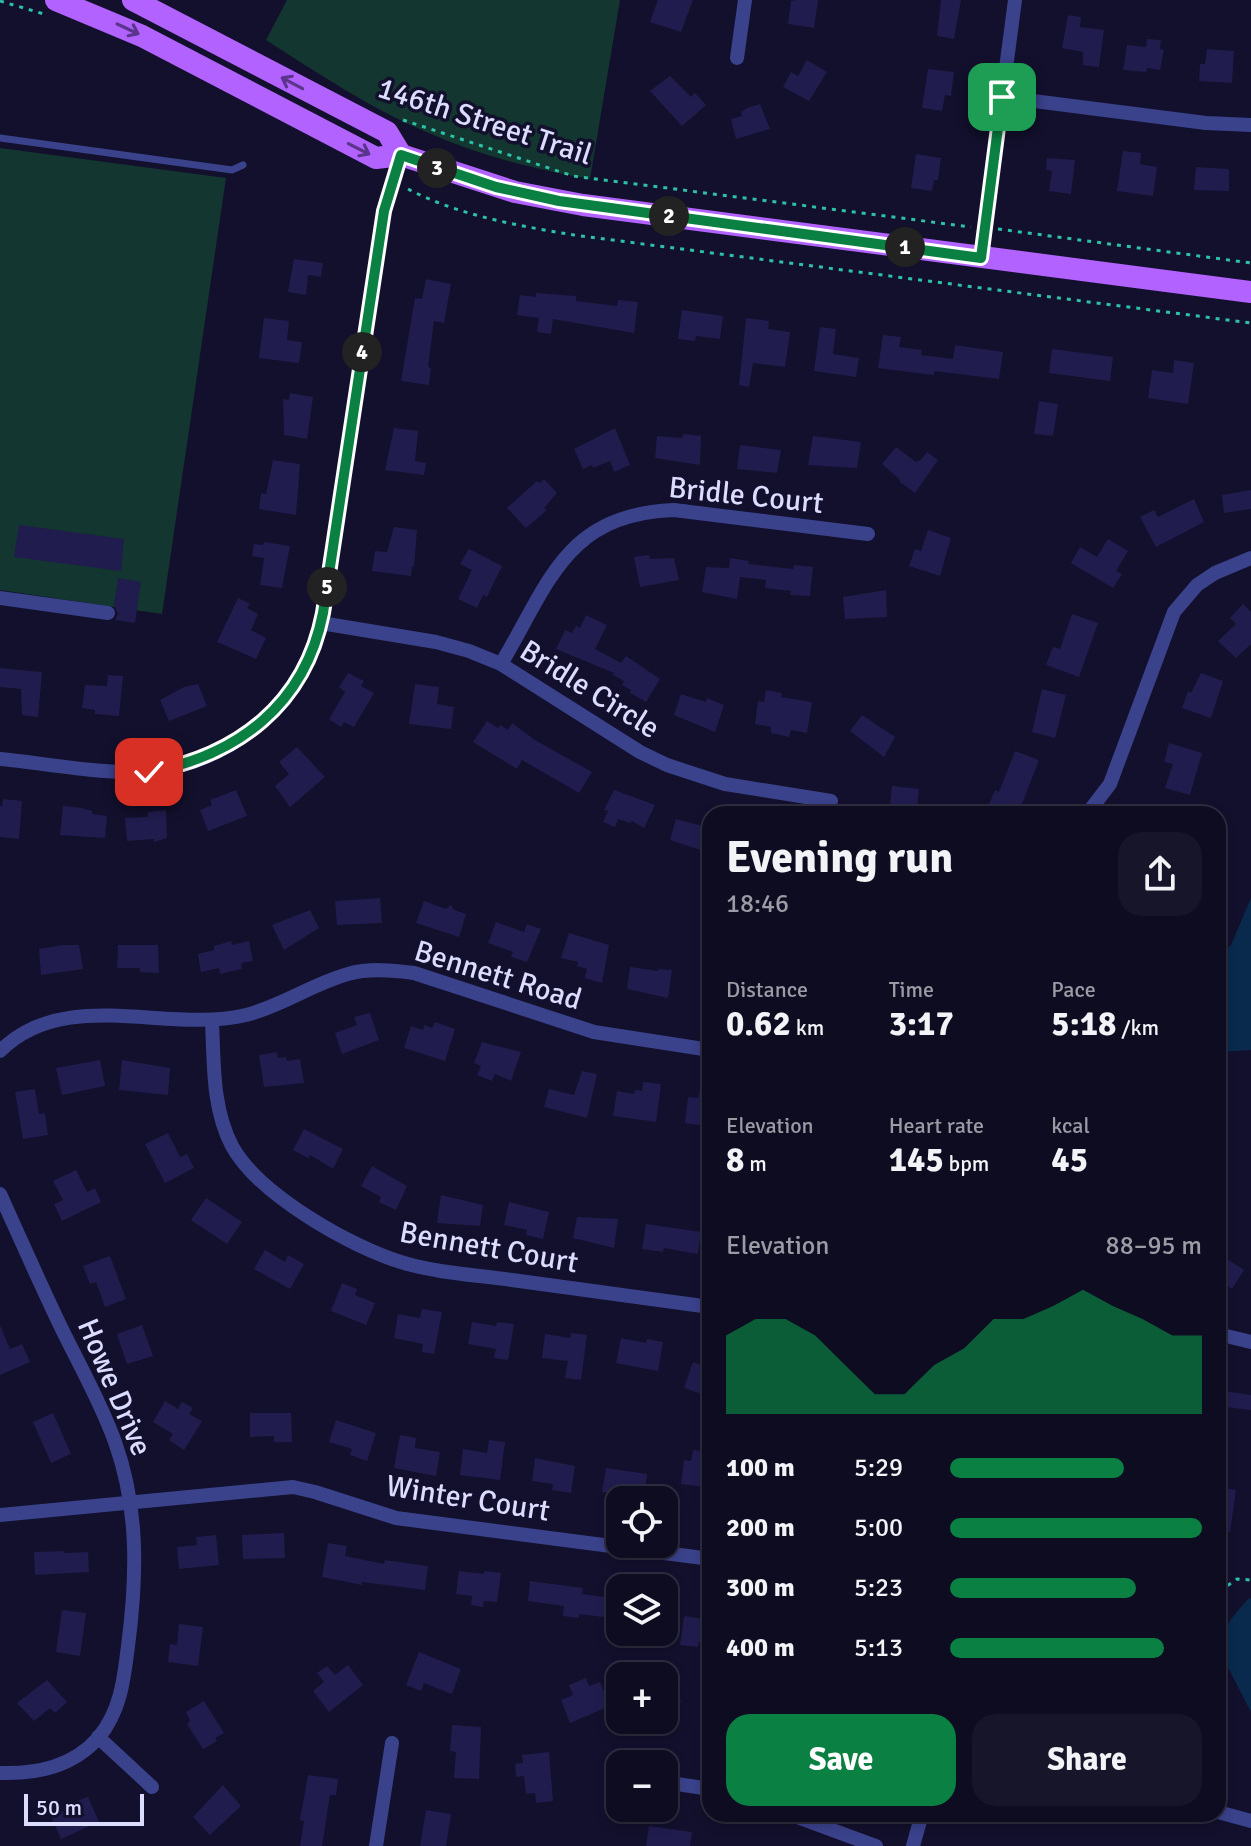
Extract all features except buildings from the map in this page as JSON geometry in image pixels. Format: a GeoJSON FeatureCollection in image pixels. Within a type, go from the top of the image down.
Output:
{"type":"FeatureCollection","features":[{"type":"Feature","properties":{"kind":"main road"},"geometry":{"type":"LineString","coordinates":[[56,0],[142,36],[376,158],[401,155],[496,187],[559,201],[1251,292]]}},
{"type":"Feature","properties":{"kind":"main road"},"geometry":{"type":"LineString","coordinates":[[133,0],[387,132],[401,155]]}},
{"type":"Feature","properties":{"kind":"street"},"geometry":{"type":"LineString","coordinates":[[737,58],[745,0]]}},
{"type":"Feature","properties":{"kind":"street"},"geometry":{"type":"LineString","coordinates":[[981,258],[1015,0]]}},
{"type":"Feature","properties":{"kind":"street"},"geometry":{"type":"LineString","coordinates":[[1002,97],[1206,123],[1251,125]]}},
{"type":"Feature","properties":{"kind":"street"},"geometry":{"type":"LineString","coordinates":[[0,759],[149,772],[181,766],[233,744],[273,712],[300,676],[321,623],[384,211],[401,155]]}},
{"type":"Feature","properties":{"kind":"street","name":"Bridle Court"},"geometry":{"type":"LineString","coordinates":[[501,664],[557,566],[588,536],[626,517],[674,510],[868,534]]}},
{"type":"Feature","properties":{"kind":"street"},"geometry":{"type":"LineString","coordinates":[[1093,806],[1110,784],[1174,612],[1197,585],[1215,573],[1251,558]]}},
{"type":"Feature","properties":{"kind":"street"},"geometry":{"type":"LineString","coordinates":[[0,598],[108,613]]}},
{"type":"Feature","properties":{"kind":"street","name":"Bridle Circle"},"geometry":{"type":"LineString","coordinates":[[321,623],[436,642],[501,664],[627,744],[667,765],[725,784],[831,801]]}},
{"type":"Feature","properties":{"kind":"street","name":"Bennett Road"},"geometry":{"type":"LineString","coordinates":[[0,1051],[25,1030],[73,1016],[212,1021],[265,1010],[348,974],[392,970],[414,973],[594,1032],[702,1049]]}},
{"type":"Feature","properties":{"kind":"street","name":"Bennett Court"},"geometry":{"type":"LineString","coordinates":[[212,1021],[218,1108],[231,1144],[242,1162],[259,1182],[280,1198],[348,1238],[381,1255],[429,1269],[702,1306]]}},
{"type":"Feature","properties":{"kind":"street","name":"Howe Drive"},"geometry":{"type":"LineString","coordinates":[[0,1194],[116,1443],[131,1502],[136,1582],[124,1678],[112,1717],[98,1737],[81,1753],[46,1770],[0,1773]]}},
{"type":"Feature","properties":{"kind":"street"},"geometry":{"type":"LineString","coordinates":[[1226,1336],[1251,1342]]}},
{"type":"Feature","properties":{"kind":"street","name":"Winter Court"},"geometry":{"type":"LineString","coordinates":[[0,1515],[293,1487],[396,1518],[702,1558]]}},
{"type":"Feature","properties":{"kind":"street"},"geometry":{"type":"LineString","coordinates":[[98,1737],[152,1787]]}},
{"type":"Feature","properties":{"kind":"street"},"geometry":{"type":"LineString","coordinates":[[376,1846],[392,1743]]}},
{"type":"Feature","properties":{"kind":"street"},"geometry":{"type":"LineString","coordinates":[[678,1784],[702,1788]]}},
{"type":"Feature","properties":{"kind":"street"},"geometry":{"type":"LineString","coordinates":[[1226,1814],[1251,1821]]}},
{"type":"Feature","properties":{"kind":"street"},"geometry":{"type":"LineString","coordinates":[[811,1822],[876,1846]]}},
{"type":"Feature","properties":{"kind":"street"},"geometry":{"type":"LineString","coordinates":[[913,1846],[920,1822]]}},
{"type":"Feature","properties":{"kind":"lane"},"geometry":{"type":"LineString","coordinates":[[0,138],[232,170],[243,165]]}},
{"type":"Feature","properties":{"kind":"path","name":"146th Street Trail"},"geometry":{"type":"LineString","coordinates":[[398,118],[573,176],[955,225]]}},
{"type":"Feature","properties":{"kind":"path"},"geometry":{"type":"LineString","coordinates":[[407,189],[486,216],[574,235],[1251,323]]}},
{"type":"Feature","properties":{"kind":"path"},"geometry":{"type":"LineString","coordinates":[[1013,231],[1251,263]]}},
{"type":"Feature","properties":{"kind":"path"},"geometry":{"type":"LineString","coordinates":[[1226,1588],[1237,1579],[1251,1580]]}},
{"type":"Feature","properties":{"kind":"green space"},"geometry":{"type":"Polygon","coordinates":[[[287,0],[620,0],[590,179],[529,167],[450,142],[388,114],[347,91],[266,40],[287,0]]]}},
{"type":"Feature","properties":{"kind":"green space"},"geometry":{"type":"Polygon","coordinates":[[[0,148],[226,178],[162,614],[0,590],[0,148]]]}},
{"type":"Feature","properties":{"kind":"water"},"geometry":{"type":"Polygon","coordinates":[[[1251,898],[1251,1050],[1226,1052],[1226,949],[1231,945],[1251,898]]]}},
{"type":"Feature","properties":{"kind":"water"},"geometry":{"type":"Polygon","coordinates":[[[1251,1599],[1251,1712],[1226,1664],[1226,1628],[1251,1599]]]}},
{"type":"Feature","properties":{"kind":"route"},"geometry":{"type":"LineString","coordinates":[[149,772],[206,757],[254,729],[273,712],[300,676],[312,649],[323,613],[384,211],[401,155],[496,187],[559,201],[981,258],[1002,97]]}}]}
